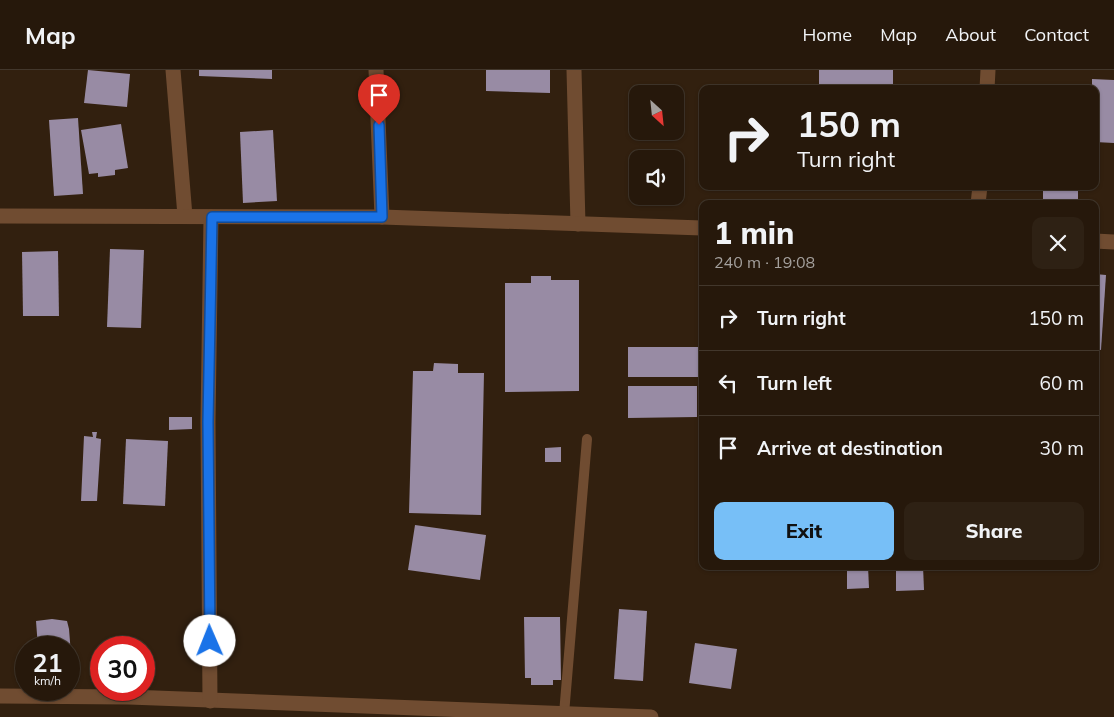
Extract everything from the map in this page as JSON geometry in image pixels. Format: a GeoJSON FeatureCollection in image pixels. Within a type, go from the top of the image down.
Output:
{"type":"FeatureCollection","features":[{"type":"Feature","properties":{"kind":"street"},"geometry":{"type":"LineString","coordinates":[[172,70],[185,216]]}},
{"type":"Feature","properties":{"kind":"street"},"geometry":{"type":"LineString","coordinates":[[376,70],[382,217]]}},
{"type":"Feature","properties":{"kind":"street"},"geometry":{"type":"LineString","coordinates":[[574,70],[578,224]]}},
{"type":"Feature","properties":{"kind":"street"},"geometry":{"type":"LineString","coordinates":[[987,85],[988,70]]}},
{"type":"Feature","properties":{"kind":"street"},"geometry":{"type":"LineString","coordinates":[[0,216],[382,217],[699,228]]}},
{"type":"Feature","properties":{"kind":"street"},"geometry":{"type":"LineString","coordinates":[[210,700],[208,422],[212,217]]}},
{"type":"Feature","properties":{"kind":"street"},"geometry":{"type":"LineString","coordinates":[[1099,241],[1114,242]]}},
{"type":"Feature","properties":{"kind":"street"},"geometry":{"type":"LineString","coordinates":[[0,696],[130,697],[651,717]]}},
{"type":"Feature","properties":{"kind":"lane"},"geometry":{"type":"LineString","coordinates":[[564,714],[587,439]]}},
{"type":"Feature","properties":{"kind":"building"},"geometry":{"type":"Polygon","coordinates":[[[88,70],[130,74],[127,107],[84,103],[88,70]]]}},
{"type":"Feature","properties":{"kind":"building"},"geometry":{"type":"Polygon","coordinates":[[[199,70],[272,70],[272,79],[199,76],[199,70]]]}},
{"type":"Feature","properties":{"kind":"building"},"geometry":{"type":"Polygon","coordinates":[[[486,70],[550,70],[550,93],[486,91],[486,70]]]}},
{"type":"Feature","properties":{"kind":"building"},"geometry":{"type":"Polygon","coordinates":[[[819,70],[893,70],[893,85],[819,85],[819,70]]]}},
{"type":"Feature","properties":{"kind":"building"},"geometry":{"type":"Polygon","coordinates":[[[1092,79],[1114,80],[1114,143],[1099,142],[1099,85],[1092,85],[1092,79]]]}},
{"type":"Feature","properties":{"kind":"building"},"geometry":{"type":"Polygon","coordinates":[[[78,118],[83,194],[54,196],[49,120],[78,118]]]}},
{"type":"Feature","properties":{"kind":"building"},"geometry":{"type":"Polygon","coordinates":[[[121,124],[128,168],[115,170],[115,175],[98,177],[98,173],[89,174],[81,130],[121,124]]]}},
{"type":"Feature","properties":{"kind":"building"},"geometry":{"type":"Polygon","coordinates":[[[273,130],[277,201],[243,203],[240,132],[273,130]]]}},
{"type":"Feature","properties":{"kind":"building"},"geometry":{"type":"Polygon","coordinates":[[[1043,190],[1078,190],[1078,200],[1043,200],[1043,190]]]}},
{"type":"Feature","properties":{"kind":"building"},"geometry":{"type":"Polygon","coordinates":[[[110,249],[144,250],[141,328],[107,327],[110,249]]]}},
{"type":"Feature","properties":{"kind":"building"},"geometry":{"type":"Polygon","coordinates":[[[58,251],[59,316],[23,316],[22,252],[58,251]]]}},
{"type":"Feature","properties":{"kind":"building"},"geometry":{"type":"Polygon","coordinates":[[[1099,274],[1106,275],[1101,350],[1099,350],[1099,274]]]}},
{"type":"Feature","properties":{"kind":"building"},"geometry":{"type":"Polygon","coordinates":[[[531,276],[551,276],[551,280],[579,280],[579,391],[505,392],[505,283],[531,283],[531,276]]]}},
{"type":"Feature","properties":{"kind":"building"},"geometry":{"type":"Polygon","coordinates":[[[628,347],[698,347],[698,377],[628,377],[628,347]]]}},
{"type":"Feature","properties":{"kind":"building"},"geometry":{"type":"Polygon","coordinates":[[[434,363],[458,364],[458,373],[484,373],[481,515],[409,513],[413,371],[433,371],[434,363]]]}},
{"type":"Feature","properties":{"kind":"building"},"geometry":{"type":"Polygon","coordinates":[[[628,386],[697,386],[697,417],[628,418],[628,386]]]}},
{"type":"Feature","properties":{"kind":"building"},"geometry":{"type":"Polygon","coordinates":[[[169,417],[192,417],[192,429],[169,430],[169,417]]]}},
{"type":"Feature","properties":{"kind":"building"},"geometry":{"type":"Polygon","coordinates":[[[92,432],[97,432],[96,438],[101,439],[97,501],[81,501],[84,436],[93,437],[92,432]]]}},
{"type":"Feature","properties":{"kind":"building"},"geometry":{"type":"Polygon","coordinates":[[[126,439],[168,441],[165,506],[123,504],[126,439]]]}},
{"type":"Feature","properties":{"kind":"building"},"geometry":{"type":"Polygon","coordinates":[[[561,447],[561,462],[545,462],[545,448],[561,447]]]}},
{"type":"Feature","properties":{"kind":"building"},"geometry":{"type":"Polygon","coordinates":[[[415,525],[486,535],[480,580],[408,570],[415,525]]]}},
{"type":"Feature","properties":{"kind":"building"},"geometry":{"type":"Polygon","coordinates":[[[847,570],[868,570],[869,588],[847,589],[847,570]]]}},
{"type":"Feature","properties":{"kind":"building"},"geometry":{"type":"Polygon","coordinates":[[[896,570],[923,570],[924,590],[896,591],[896,570]]]}},
{"type":"Feature","properties":{"kind":"building"},"geometry":{"type":"Polygon","coordinates":[[[619,609],[647,611],[643,681],[614,679],[619,609]]]}},
{"type":"Feature","properties":{"kind":"building"},"geometry":{"type":"Polygon","coordinates":[[[524,617],[560,617],[561,680],[553,680],[553,685],[531,685],[531,678],[525,678],[524,617]]]}},
{"type":"Feature","properties":{"kind":"building"},"geometry":{"type":"Polygon","coordinates":[[[52,619],[67,621],[70,636],[37,636],[36,621],[52,619]]]}},
{"type":"Feature","properties":{"kind":"building"},"geometry":{"type":"Polygon","coordinates":[[[695,643],[737,649],[731,689],[689,683],[695,643]]]}},
{"type":"Feature","properties":{"kind":"route"},"geometry":{"type":"LineString","coordinates":[[210,641],[208,422],[212,217],[382,217],[379,125]]}}]}
